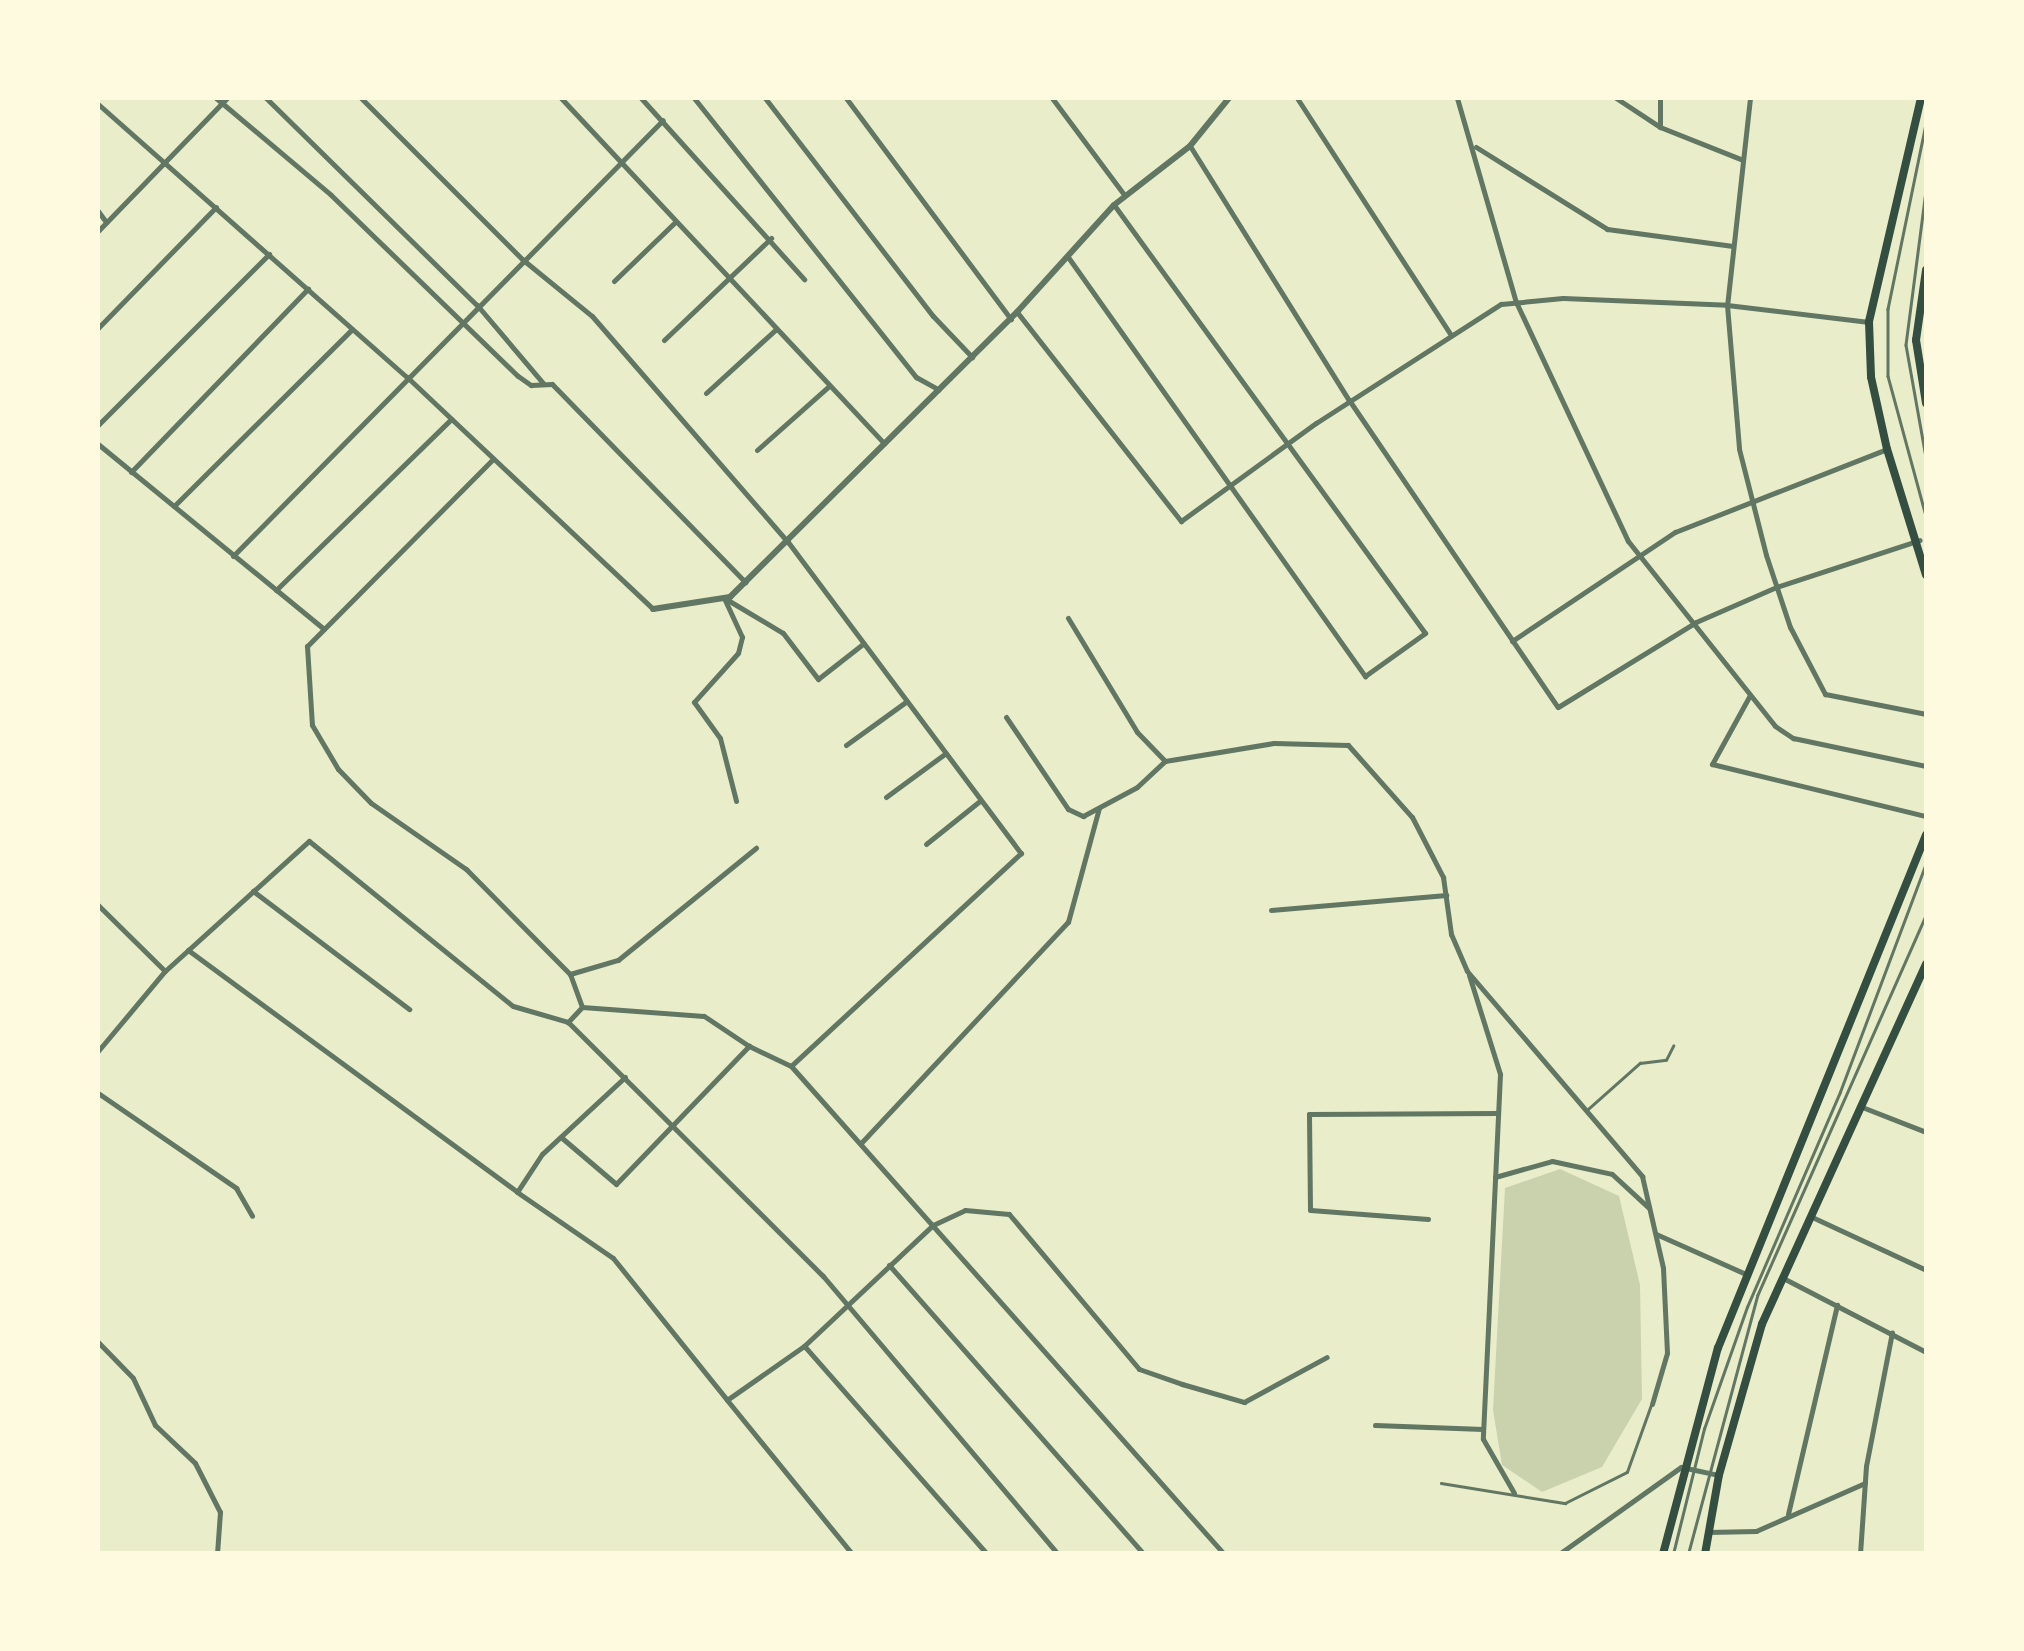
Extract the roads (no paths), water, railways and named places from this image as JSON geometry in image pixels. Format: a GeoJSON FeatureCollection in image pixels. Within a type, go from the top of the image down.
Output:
{"type":"FeatureCollection","features":[{"type":"Feature","properties":{"kind":"main road"},"geometry":{"type":"LineString","coordinates":[[1921,98],[1870,322],[1871,377],[1887,449],[1920,540],[1926,574]]}},
{"type":"Feature","properties":{"kind":"main road"},"geometry":{"type":"LineString","coordinates":[[1926,270],[1916,340],[1926,403]]}},
{"type":"Feature","properties":{"kind":"main road"},"geometry":{"type":"LineString","coordinates":[[1663,1554],[1681,1467],[1746,1274],[1926,835]]}},
{"type":"Feature","properties":{"kind":"main road"},"geometry":{"type":"LineString","coordinates":[[1705,1554],[1719,1474],[1762,1324],[1926,964]]}},
{"type":"Feature","properties":{"kind":"street"},"geometry":{"type":"LineString","coordinates":[[266,98],[477,305],[543,383]]}},
{"type":"Feature","properties":{"kind":"street"},"geometry":{"type":"LineString","coordinates":[[361,98],[522,258],[592,316],[788,542],[1021,853],[791,1066]]}},
{"type":"Feature","properties":{"kind":"street"},"geometry":{"type":"LineString","coordinates":[[561,98],[884,443]]}},
{"type":"Feature","properties":{"kind":"street"},"geometry":{"type":"LineString","coordinates":[[640,98],[804,278]]}},
{"type":"Feature","properties":{"kind":"street"},"geometry":{"type":"LineString","coordinates":[[694,98],[916,378],[938,390]]}},
{"type":"Feature","properties":{"kind":"street"},"geometry":{"type":"LineString","coordinates":[[766,98],[933,316],[972,356]]}},
{"type":"Feature","properties":{"kind":"street"},"geometry":{"type":"LineString","coordinates":[[846,98],[1014,315],[1181,521],[1349,400],[1450,334],[1516,302],[1727,305],[1870,322]]}},
{"type":"Feature","properties":{"kind":"street"},"geometry":{"type":"LineString","coordinates":[[1052,98],[1125,196]]}},
{"type":"Feature","properties":{"kind":"street"},"geometry":{"type":"LineString","coordinates":[[98,104],[407,377],[654,609],[724,598],[745,582],[1014,315],[1114,205],[1190,146],[1229,98]]}},
{"type":"Feature","properties":{"kind":"street"},"geometry":{"type":"LineString","coordinates":[[1297,98],[1450,334]]}},
{"type":"Feature","properties":{"kind":"street"},"geometry":{"type":"LineString","coordinates":[[1457,98],[1476,147],[1484,209],[1516,302],[1640,556],[1750,695],[1793,738],[1926,766]]}},
{"type":"Feature","properties":{"kind":"street"},"geometry":{"type":"LineString","coordinates":[[1616,98],[1660,126],[1743,160]]}},
{"type":"Feature","properties":{"kind":"street"},"geometry":{"type":"LineString","coordinates":[[1660,98],[1660,126]]}},
{"type":"Feature","properties":{"kind":"street"},"geometry":{"type":"LineString","coordinates":[[1750,98],[1727,305],[1739,449],[1776,586],[1803,655],[1832,700],[1926,714]]}},
{"type":"Feature","properties":{"kind":"street"},"geometry":{"type":"LineString","coordinates":[[98,231],[222,99],[464,319],[518,376],[552,384],[745,582]]}},
{"type":"Feature","properties":{"kind":"street"},"geometry":{"type":"LineString","coordinates":[[233,556],[618,159],[663,120]]}},
{"type":"Feature","properties":{"kind":"street"},"geometry":{"type":"LineString","coordinates":[[1190,146],[1349,400],[1558,708],[1696,622],[1776,586],[1920,540]]}},
{"type":"Feature","properties":{"kind":"street"},"geometry":{"type":"LineString","coordinates":[[1476,147],[1607,229],[1733,246]]}},
{"type":"Feature","properties":{"kind":"street"},"geometry":{"type":"LineString","coordinates":[[1067,256],[1365,676],[1425,633],[1114,205]]}},
{"type":"Feature","properties":{"kind":"street"},"geometry":{"type":"LineString","coordinates":[[98,328],[216,207]]}},
{"type":"Feature","properties":{"kind":"street"},"geometry":{"type":"LineString","coordinates":[[98,211],[106,222]]}},
{"type":"Feature","properties":{"kind":"street"},"geometry":{"type":"LineString","coordinates":[[614,281],[676,222]]}},
{"type":"Feature","properties":{"kind":"street"},"geometry":{"type":"LineString","coordinates":[[664,340],[771,238]]}},
{"type":"Feature","properties":{"kind":"street"},"geometry":{"type":"LineString","coordinates":[[98,425],[269,254]]}},
{"type":"Feature","properties":{"kind":"street"},"geometry":{"type":"LineString","coordinates":[[131,472],[308,289]]}},
{"type":"Feature","properties":{"kind":"street"},"geometry":{"type":"LineString","coordinates":[[174,506],[352,328]]}},
{"type":"Feature","properties":{"kind":"street"},"geometry":{"type":"LineString","coordinates":[[706,393],[775,330]]}},
{"type":"Feature","properties":{"kind":"street"},"geometry":{"type":"LineString","coordinates":[[756,450],[828,387]]}},
{"type":"Feature","properties":{"kind":"street"},"geometry":{"type":"LineString","coordinates":[[276,590],[452,419]]}},
{"type":"Feature","properties":{"kind":"street"},"geometry":{"type":"LineString","coordinates":[[98,444],[324,629]]}},
{"type":"Feature","properties":{"kind":"street"},"geometry":{"type":"LineString","coordinates":[[1512,641],[1675,532],[1887,449]]}},
{"type":"Feature","properties":{"kind":"street"},"geometry":{"type":"LineString","coordinates":[[494,458],[308,646],[312,725],[338,769],[371,803],[466,869],[570,974],[582,1007]]}},
{"type":"Feature","properties":{"kind":"street"},"geometry":{"type":"LineString","coordinates":[[724,598],[783,633],[818,679],[864,643]]}},
{"type":"Feature","properties":{"kind":"street"},"geometry":{"type":"LineString","coordinates":[[724,598],[742,637],[738,653],[694,702],[720,738],[736,801]]}},
{"type":"Feature","properties":{"kind":"street"},"geometry":{"type":"LineString","coordinates":[[1068,618],[1138,732],[1165,761]]}},
{"type":"Feature","properties":{"kind":"street"},"geometry":{"type":"LineString","coordinates":[[1750,695],[1712,764],[1926,816]]}},
{"type":"Feature","properties":{"kind":"street"},"geometry":{"type":"LineString","coordinates":[[846,745],[907,701]]}},
{"type":"Feature","properties":{"kind":"street"},"geometry":{"type":"LineString","coordinates":[[1006,718],[1068,810],[1083,816],[1137,787],[1165,761],[1274,742],[1348,745],[1412,816],[1446,895],[1451,934],[1500,1074],[1483,1428],[1514,1493]]}},
{"type":"Feature","properties":{"kind":"street"},"geometry":{"type":"LineString","coordinates":[[886,797],[946,752]]}},
{"type":"Feature","properties":{"kind":"street"},"geometry":{"type":"LineString","coordinates":[[926,844],[981,800]]}},
{"type":"Feature","properties":{"kind":"street"},"geometry":{"type":"LineString","coordinates":[[860,1143],[1068,922],[1099,808]]}},
{"type":"Feature","properties":{"kind":"street"},"geometry":{"type":"LineString","coordinates":[[98,1050],[165,971],[308,841],[513,1006],[568,1022],[847,1304],[1058,1554]]}},
{"type":"Feature","properties":{"kind":"street"},"geometry":{"type":"LineString","coordinates":[[570,974],[618,960],[756,848]]}},
{"type":"Feature","properties":{"kind":"street"},"geometry":{"type":"LineString","coordinates":[[253,891],[409,1009]]}},
{"type":"Feature","properties":{"kind":"street"},"geometry":{"type":"LineString","coordinates":[[1271,910],[1446,895]]}},
{"type":"Feature","properties":{"kind":"street"},"geometry":{"type":"LineString","coordinates":[[98,905],[165,971]]}},
{"type":"Feature","properties":{"kind":"street"},"geometry":{"type":"LineString","coordinates":[[188,950],[613,1258],[852,1554]]}},
{"type":"Feature","properties":{"kind":"street"},"geometry":{"type":"LineString","coordinates":[[1467,971],[1642,1176],[1656,1234],[1667,1354],[1652,1404]]}},
{"type":"Feature","properties":{"kind":"street"},"geometry":{"type":"LineString","coordinates":[[568,1022],[582,1007]]}},
{"type":"Feature","properties":{"kind":"street"},"geometry":{"type":"LineString","coordinates":[[582,1007],[704,1016],[749,1046],[791,1066],[1224,1554]]}},
{"type":"Feature","properties":{"kind":"street"},"geometry":{"type":"LineString","coordinates":[[562,1138],[616,1184],[676,1127],[749,1046]]}},
{"type":"Feature","properties":{"kind":"street"},"geometry":{"type":"LineString","coordinates":[[517,1192],[542,1154],[625,1078]]}},
{"type":"Feature","properties":{"kind":"street"},"geometry":{"type":"LineString","coordinates":[[98,1093],[236,1188],[252,1216]]}},
{"type":"Feature","properties":{"kind":"street"},"geometry":{"type":"LineString","coordinates":[[1859,1106],[1926,1132]]}},
{"type":"Feature","properties":{"kind":"street"},"geometry":{"type":"LineString","coordinates":[[1428,1219],[1310,1210],[1309,1114],[1498,1112]]}},
{"type":"Feature","properties":{"kind":"street"},"geometry":{"type":"LineString","coordinates":[[1494,1177],[1552,1161],[1612,1174],[1650,1208]]}},
{"type":"Feature","properties":{"kind":"street"},"geometry":{"type":"LineString","coordinates":[[727,1400],[804,1346],[933,1225],[965,1210],[1009,1214],[1139,1368],[1244,1402],[1327,1357]]}},
{"type":"Feature","properties":{"kind":"street"},"geometry":{"type":"LineString","coordinates":[[1810,1216],[1926,1270]]}},
{"type":"Feature","properties":{"kind":"street"},"geometry":{"type":"LineString","coordinates":[[1656,1234],[1746,1274]]}},
{"type":"Feature","properties":{"kind":"street"},"geometry":{"type":"LineString","coordinates":[[890,1265],[1144,1554]]}},
{"type":"Feature","properties":{"kind":"street"},"geometry":{"type":"LineString","coordinates":[[1783,1278],[1926,1352]]}},
{"type":"Feature","properties":{"kind":"street"},"geometry":{"type":"LineString","coordinates":[[1788,1514],[1837,1305]]}},
{"type":"Feature","properties":{"kind":"street"},"geometry":{"type":"LineString","coordinates":[[1860,1554],[1864,1483],[1892,1332]]}},
{"type":"Feature","properties":{"kind":"street"},"geometry":{"type":"LineString","coordinates":[[98,1342],[133,1378],[154,1425],[195,1463],[220,1512],[217,1554]]}},
{"type":"Feature","properties":{"kind":"street"},"geometry":{"type":"LineString","coordinates":[[804,1346],[987,1554]]}},
{"type":"Feature","properties":{"kind":"street"},"geometry":{"type":"LineString","coordinates":[[1376,1425],[1483,1428]]}},
{"type":"Feature","properties":{"kind":"street"},"geometry":{"type":"LineString","coordinates":[[1558,1554],[1681,1467],[1719,1474]]}},
{"type":"Feature","properties":{"kind":"street"},"geometry":{"type":"LineString","coordinates":[[1708,1532],[1756,1531],[1864,1483]]}},
{"type":"Feature","properties":{"kind":"lane"},"geometry":{"type":"LineString","coordinates":[[1926,124],[1888,310],[1888,376],[1926,516]]}},
{"type":"Feature","properties":{"kind":"lane"},"geometry":{"type":"LineString","coordinates":[[1926,191],[1906,345],[1926,457]]}},
{"type":"Feature","properties":{"kind":"lane"},"geometry":{"type":"LineString","coordinates":[[1673,1554],[1697,1470],[1704,1429],[1766,1257],[1840,1092],[1926,864]]}},
{"type":"Feature","properties":{"kind":"lane"},"geometry":{"type":"LineString","coordinates":[[1688,1554],[1707,1470],[1763,1282],[1926,915]]}},
{"type":"Feature","properties":{"kind":"lane"},"geometry":{"type":"LineString","coordinates":[[1586,1111],[1640,1063],[1666,1060],[1673,1046]]}},
{"type":"Feature","properties":{"kind":"lane"},"geometry":{"type":"LineString","coordinates":[[1441,1483],[1565,1503],[1626,1472],[1652,1404]]}}]}
